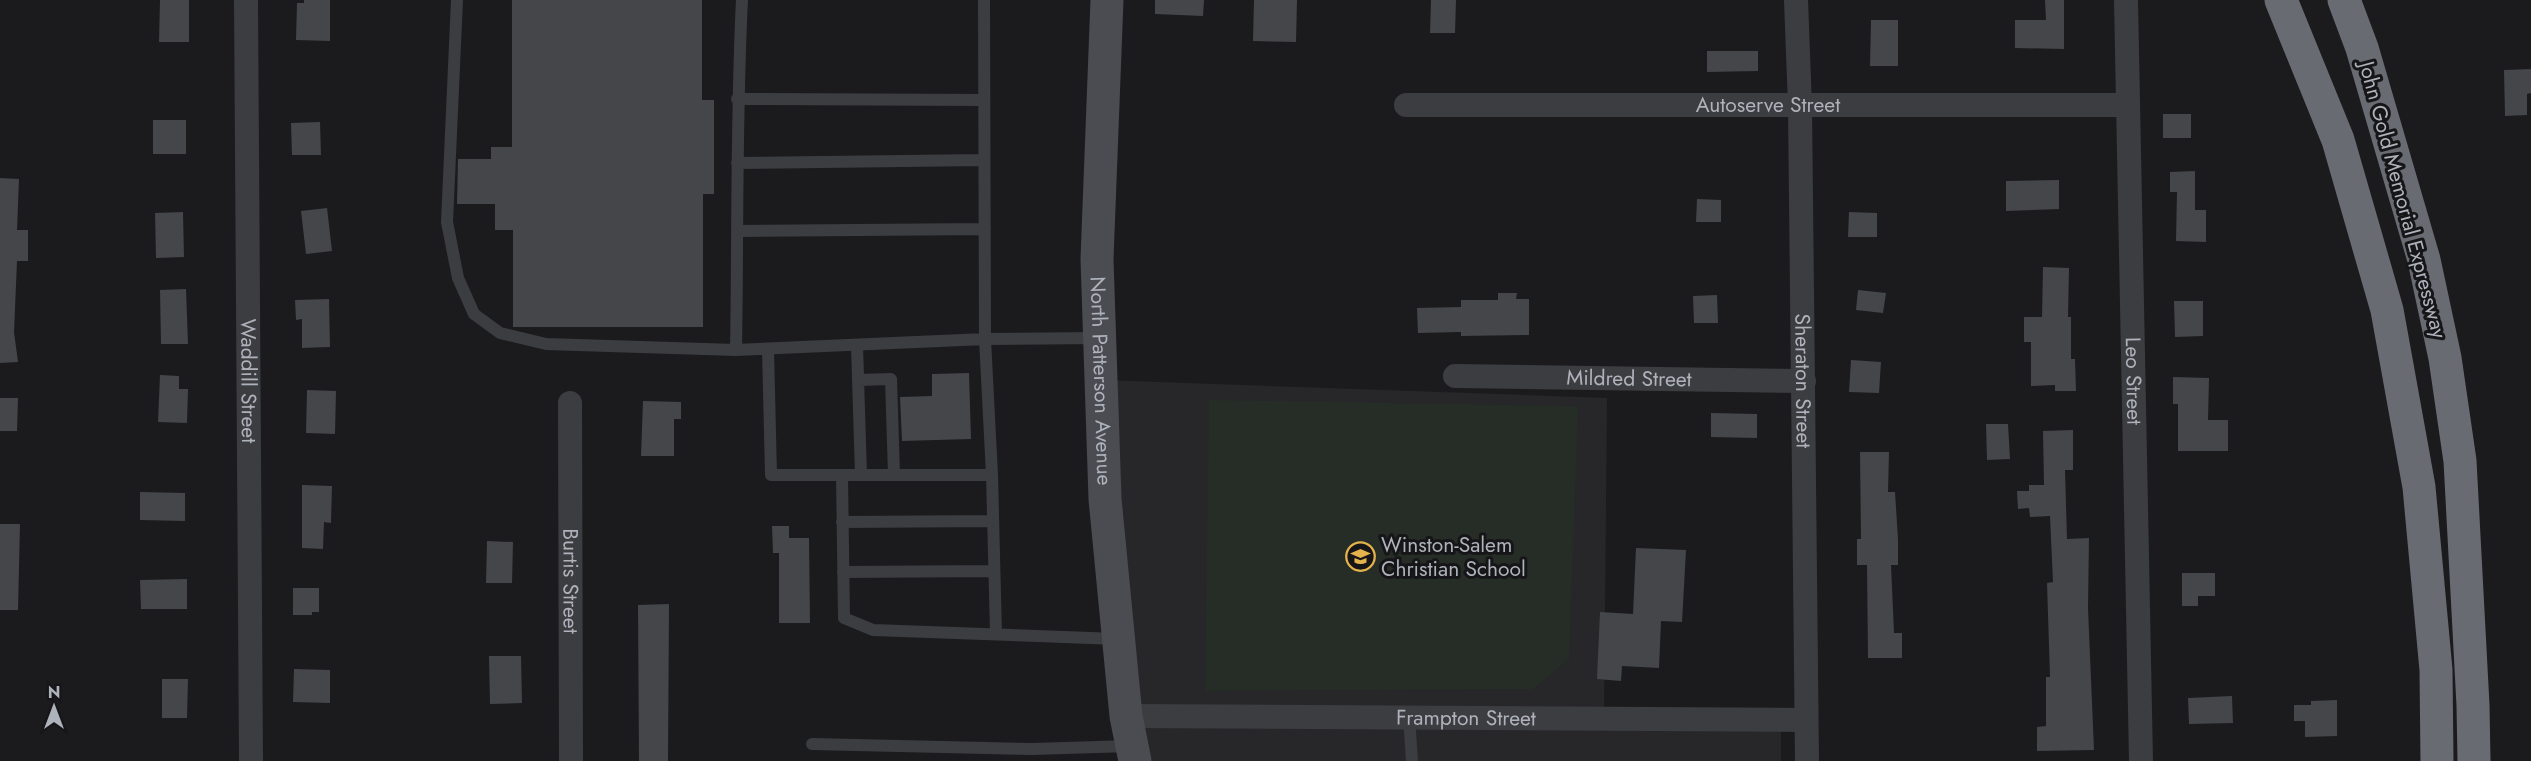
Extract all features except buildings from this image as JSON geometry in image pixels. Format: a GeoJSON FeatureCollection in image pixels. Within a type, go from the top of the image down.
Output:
{"type":"FeatureCollection","features":[{"type":"Feature","properties":{"kind":"highway"},"geometry":{"type":"LineString","coordinates":[[2281,0],[2338,140],[2387,310],[2419,487],[2436,670],[2437,761]]}},
{"type":"Feature","properties":{"kind":"highway","name":"John Gold Memorial Expressway"},"geometry":{"type":"LineString","coordinates":[[2344,0],[2362,48],[2424,260],[2445,357],[2460,461],[2474,761]]}},
{"type":"Feature","properties":{"kind":"main road","name":"North Patterson Avenue"},"geometry":{"type":"LineString","coordinates":[[1107,0],[1097,259],[1105,499],[1131,741]]}},
{"type":"Feature","properties":{"kind":"street","name":"Waddill Street"},"geometry":{"type":"LineString","coordinates":[[246,0],[251,761]]}},
{"type":"Feature","properties":{"kind":"street","name":"Sheraton Street"},"geometry":{"type":"LineString","coordinates":[[1796,0],[1804,381],[1807,761]]}},
{"type":"Feature","properties":{"kind":"street","name":"Leo Street"},"geometry":{"type":"LineString","coordinates":[[2126,0],[2141,761]]}},
{"type":"Feature","properties":{"kind":"street","name":"Autoserve Street"},"geometry":{"type":"LineString","coordinates":[[1406,105],[2128,105]]}},
{"type":"Feature","properties":{"kind":"street","name":"Mildred Street"},"geometry":{"type":"LineString","coordinates":[[1455,376],[1804,381]]}},
{"type":"Feature","properties":{"kind":"street","name":"Burtis Street"},"geometry":{"type":"LineString","coordinates":[[570,403],[571,761]]}},
{"type":"Feature","properties":{"kind":"street","name":"Frampton Street"},"geometry":{"type":"LineString","coordinates":[[1131,741],[1409,717],[1806,720]]}},
{"type":"Feature","properties":{"kind":"lane"},"geometry":{"type":"LineString","coordinates":[[457,0],[447,222],[458,278],[474,314],[500,333],[546,344],[736,350],[985,339],[1100,338]]}},
{"type":"Feature","properties":{"kind":"lane"},"geometry":{"type":"LineString","coordinates":[[736,350],[739,231],[737,99],[742,0]]}},
{"type":"Feature","properties":{"kind":"lane"},"geometry":{"type":"LineString","coordinates":[[984,0],[985,339],[992,475],[996,634]]}},
{"type":"Feature","properties":{"kind":"lane"},"geometry":{"type":"LineString","coordinates":[[737,99],[984,100]]}},
{"type":"Feature","properties":{"kind":"lane"},"geometry":{"type":"LineString","coordinates":[[737,163],[984,160]]}},
{"type":"Feature","properties":{"kind":"lane"},"geometry":{"type":"LineString","coordinates":[[739,231],[985,229]]}},
{"type":"Feature","properties":{"kind":"lane"},"geometry":{"type":"LineString","coordinates":[[857,345],[861,475]]}},
{"type":"Feature","properties":{"kind":"lane"},"geometry":{"type":"LineString","coordinates":[[768,349],[771,475],[992,475]]}},
{"type":"Feature","properties":{"kind":"lane"},"geometry":{"type":"LineString","coordinates":[[858,380],[891,379],[894,475]]}},
{"type":"Feature","properties":{"kind":"lane"},"geometry":{"type":"LineString","coordinates":[[842,475],[844,618],[873,630],[1119,639]]}},
{"type":"Feature","properties":{"kind":"lane"},"geometry":{"type":"LineString","coordinates":[[842,522],[993,521]]}},
{"type":"Feature","properties":{"kind":"lane"},"geometry":{"type":"LineString","coordinates":[[843,572],[994,571]]}},
{"type":"Feature","properties":{"kind":"lane"},"geometry":{"type":"LineString","coordinates":[[1409,717],[1412,761]]}},
{"type":"Feature","properties":{"kind":"lane"},"geometry":{"type":"LineString","coordinates":[[812,744],[999,748],[1131,741]]}},
{"type":"Feature","properties":{"kind":"lane"},"geometry":{"type":"LineString","coordinates":[[999,748],[999,761]]}},
{"type":"Feature","properties":{"kind":"shaded area","name":"Winston-Salem Christian School"},"geometry":{"type":"Polygon","coordinates":[[[1101,380],[1607,398],[1604,719],[1781,720],[1781,761],[1135,761],[1101,380]]]}},
{"type":"Feature","properties":{"kind":"shaded area"},"geometry":{"type":"Polygon","coordinates":[[[1209,400],[1578,406],[1569,659],[1533,689],[1205,691],[1209,400]]]}},
{"type":"Feature","properties":{"kind":"place","name":"Winston-Salem Christian School"},"geometry":{"type":"Point","coordinates":[1360,557]}}]}
